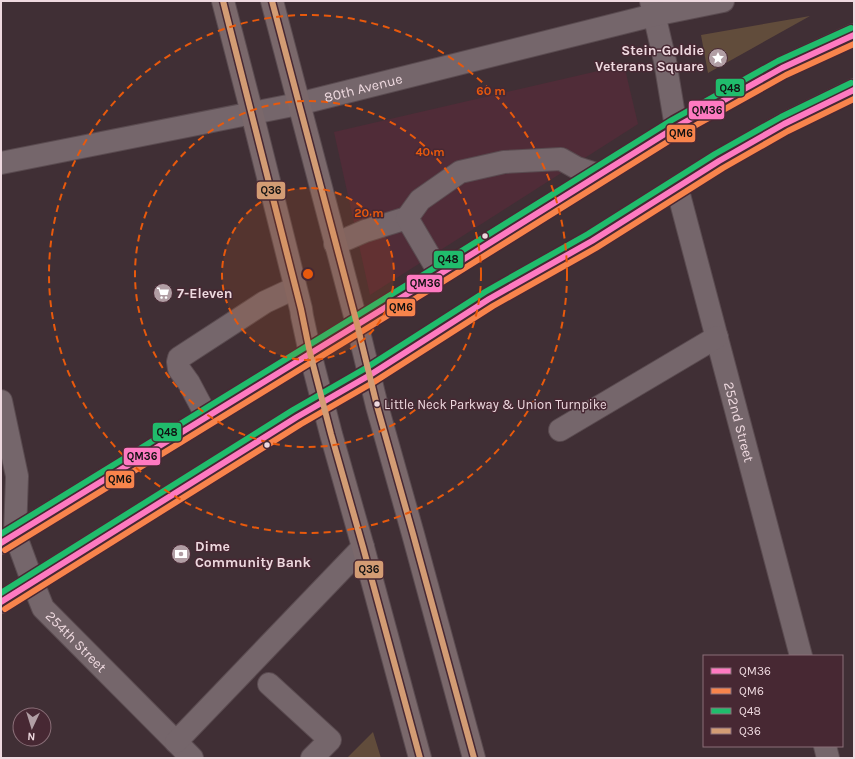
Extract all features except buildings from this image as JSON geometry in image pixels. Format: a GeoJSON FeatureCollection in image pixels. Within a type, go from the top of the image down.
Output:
{"type":"FeatureCollection","features":[{"type":"Feature","properties":{"kind":"main road"},"geometry":{"type":"LineString","coordinates":[[222,1],[252,113],[331,434],[420,758]]}},
{"type":"Feature","properties":{"kind":"main road"},"geometry":{"type":"LineString","coordinates":[[272,1],[357,324],[377,406],[474,758]]}},
{"type":"Feature","properties":{"kind":"main road"},"geometry":{"type":"LineString","coordinates":[[8,538],[440,274],[676,127],[782,68],[854,35]]}},
{"type":"Feature","properties":{"kind":"main road"},"geometry":{"type":"LineString","coordinates":[[1,602],[297,417],[370,375],[489,299],[592,241],[719,161],[784,124],[854,90]]}},
{"type":"Feature","properties":{"kind":"street","name":"80th Avenue"},"geometry":{"type":"LineString","coordinates":[[1,163],[298,104],[653,8],[723,1]]}},
{"type":"Feature","properties":{"kind":"street"},"geometry":{"type":"LineString","coordinates":[[653,8],[665,61],[676,127]]}},
{"type":"Feature","properties":{"kind":"street"},"geometry":{"type":"LineString","coordinates":[[335,244],[365,231],[407,218],[420,200],[460,172],[504,162],[561,159],[577,168],[599,175]]}},
{"type":"Feature","properties":{"kind":"street","name":"252nd Street"},"geometry":{"type":"LineString","coordinates":[[677,187],[801,655]]}},
{"type":"Feature","properties":{"kind":"street"},"geometry":{"type":"LineString","coordinates":[[407,218],[440,274]]}},
{"type":"Feature","properties":{"kind":"street"},"geometry":{"type":"LineString","coordinates":[[207,417],[189,383],[179,368],[179,358],[265,302],[296,288]]}},
{"type":"Feature","properties":{"kind":"street"},"geometry":{"type":"LineString","coordinates":[[560,430],[717,337]]}},
{"type":"Feature","properties":{"kind":"street","name":"254th Street"},"geometry":{"type":"LineString","coordinates":[[1,401],[17,476],[8,538],[33,583],[43,608],[192,758]]}},
{"type":"Feature","properties":{"kind":"street"},"geometry":{"type":"LineString","coordinates":[[176,742],[363,547]]}},
{"type":"Feature","properties":{"kind":"street"},"geometry":{"type":"LineString","coordinates":[[268,684],[330,740],[312,758]]}},
{"type":"Feature","properties":{"kind":"street"},"geometry":{"type":"LineString","coordinates":[[825,747],[828,758]]}},
{"type":"Feature","properties":{"kind":"shaded area"},"geometry":{"type":"Polygon","coordinates":[[[810,16],[708,73],[701,35],[810,16]]]}},
{"type":"Feature","properties":{"kind":"shaded area"},"geometry":{"type":"Polygon","coordinates":[[[624,65],[638,124],[370,295],[334,132],[624,65]]]}},
{"type":"Feature","properties":{"kind":"shaded area"},"geometry":{"type":"Polygon","coordinates":[[[373,732],[381,758],[347,758],[373,732]]]}},
{"type":"Feature","properties":{"kind":"transit line","name":"Q36"},"geometry":{"type":"LineString","coordinates":[[223,1],[331,434],[420,758]]}},
{"type":"Feature","properties":{"kind":"transit line","name":"Q36"},"geometry":{"type":"LineString","coordinates":[[272,1],[357,324],[377,406],[474,758]]}},
{"type":"Feature","properties":{"kind":"transit line","name":"Q48"},"geometry":{"type":"LineString","coordinates":[[1,534],[672,120],[778,61],[851,28]]}},
{"type":"Feature","properties":{"kind":"transit line","name":"QM36"},"geometry":{"type":"LineString","coordinates":[[1,543],[440,274],[676,127],[782,68],[854,35]]}},
{"type":"Feature","properties":{"kind":"transit line","name":"QM6"},"geometry":{"type":"LineString","coordinates":[[5,550],[444,281],[680,134],[786,75],[854,44]]}},
{"type":"Feature","properties":{"kind":"transit line","name":"Q48"},"geometry":{"type":"LineString","coordinates":[[1,593],[293,410],[366,368],[485,292],[588,234],[715,154],[781,117],[851,83]]}},
{"type":"Feature","properties":{"kind":"transit line","name":"QM36"},"geometry":{"type":"LineString","coordinates":[[1,602],[297,417],[370,375],[489,299],[592,241],[719,161],[784,124],[854,90]]}},
{"type":"Feature","properties":{"kind":"transit line","name":"QM6"},"geometry":{"type":"LineString","coordinates":[[5,609],[301,424],[374,382],[493,306],[596,248],[723,168],[788,131],[854,99]]}},
{"type":"Feature","properties":{"kind":"place","name":"Stein-Goldie Veterans Square"},"geometry":{"type":"Point","coordinates":[718,58]}},
{"type":"Feature","properties":{"kind":"place","name":"7-Eleven"},"geometry":{"type":"Point","coordinates":[163,293]}},
{"type":"Feature","properties":{"kind":"place","name":"Little Neck Parkway & Union Turnpike"},"geometry":{"type":"Point","coordinates":[377,404]}},
{"type":"Feature","properties":{"kind":"place","name":"Dime Community Bank"},"geometry":{"type":"Point","coordinates":[181,554]}}]}
